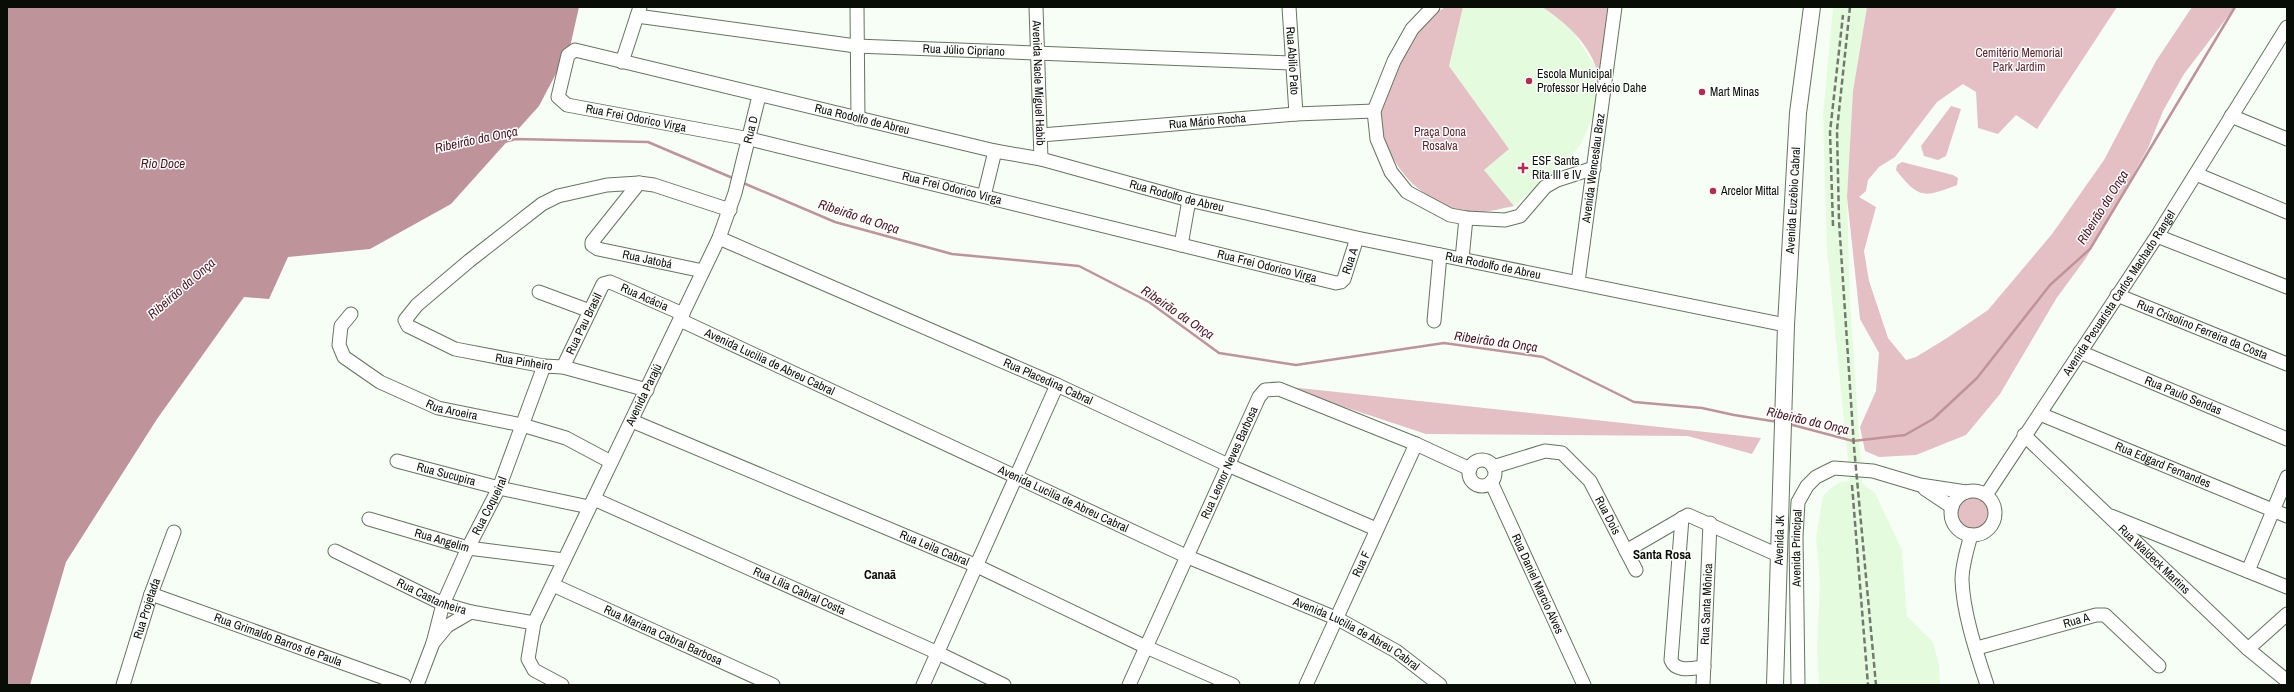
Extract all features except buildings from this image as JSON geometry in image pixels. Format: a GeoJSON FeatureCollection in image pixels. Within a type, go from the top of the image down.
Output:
{"type":"FeatureCollection","features":[{"type":"Feature","properties":{"kind":"main road","name":"Avenida Euzébio Cabral"},"geometry":{"type":"LineString","coordinates":[[1784,394],[1786,325],[1798,113],[1812,7]]}},
{"type":"Feature","properties":{"kind":"main road","name":"Avenida JK"},"geometry":{"type":"LineString","coordinates":[[1775,685],[1781,445],[1784,394]]}},
{"type":"Feature","properties":{"kind":"street"},"geometry":{"type":"LineString","coordinates":[[856,7],[858,119]]}},
{"type":"Feature","properties":{"kind":"street","name":"Avenida Nacle Miguel Habib"},"geometry":{"type":"LineString","coordinates":[[1036,7],[1041,159]]}},
{"type":"Feature","properties":{"kind":"street","name":"Rua Abílio Pato"},"geometry":{"type":"LineString","coordinates":[[1289,7],[1296,114]]}},
{"type":"Feature","properties":{"kind":"street"},"geometry":{"type":"LineString","coordinates":[[1433,7],[1412,29],[1394,62],[1374,111],[1377,139],[1391,172],[1407,192],[1450,215],[1466,218],[1505,220],[1520,216],[1545,187],[1557,180],[1594,168]]}},
{"type":"Feature","properties":{"kind":"street","name":"Avenida Wenceslau Braz"},"geometry":{"type":"LineString","coordinates":[[1578,282],[1615,7]]}},
{"type":"Feature","properties":{"kind":"street"},"geometry":{"type":"LineString","coordinates":[[622,62],[638,12]]}},
{"type":"Feature","properties":{"kind":"street","name":"Rua Júlio Cipriano"},"geometry":{"type":"LineString","coordinates":[[638,12],[856,46],[1292,63]]}},
{"type":"Feature","properties":{"kind":"street","name":"Avenida Pecuarista Carlos Machado Rangel"},"geometry":{"type":"LineString","coordinates":[[1986,495],[2024,435],[2040,414],[2157,236],[2287,26]]}},
{"type":"Feature","properties":{"kind":"street","name":"Rua Rodolfo de Abreu"},"geometry":{"type":"LineString","coordinates":[[562,102],[558,97],[568,55],[575,50],[759,96],[995,151],[1041,159],[1189,200],[1357,238],[1786,325]]}},
{"type":"Feature","properties":{"kind":"street","name":"Rua D"},"geometry":{"type":"LineString","coordinates":[[743,163],[750,140],[759,96]]}},
{"type":"Feature","properties":{"kind":"street","name":"Rua Frei Odorico Virga"},"geometry":{"type":"LineString","coordinates":[[562,102],[567,105],[750,140],[1336,283],[1341,282]]}},
{"type":"Feature","properties":{"kind":"street","name":"Rua Mário Rocha"},"geometry":{"type":"LineString","coordinates":[[1041,135],[1296,114],[1374,111]]}},
{"type":"Feature","properties":{"kind":"street"},"geometry":{"type":"LineString","coordinates":[[2231,116],[2287,139]]}},
{"type":"Feature","properties":{"kind":"street"},"geometry":{"type":"LineString","coordinates":[[984,196],[995,151]]}},
{"type":"Feature","properties":{"kind":"street","name":"Avenida Parajú"},"geometry":{"type":"LineString","coordinates":[[562,685],[534,670],[528,659],[534,623],[591,503],[632,422],[719,238],[730,210],[743,163]]}},
{"type":"Feature","properties":{"kind":"street"},"geometry":{"type":"LineString","coordinates":[[2196,174],[2287,212]]}},
{"type":"Feature","properties":{"kind":"street"},"geometry":{"type":"LineString","coordinates":[[638,183],[654,185],[730,210]]}},
{"type":"Feature","properties":{"kind":"street","name":"Rua Jatobá"},"geometry":{"type":"LineString","coordinates":[[638,183],[592,242],[592,246],[598,249],[703,271]]}},
{"type":"Feature","properties":{"kind":"street","name":"Rua Pinheiro"},"geometry":{"type":"LineString","coordinates":[[638,183],[607,185],[558,196],[542,204],[469,261],[417,305],[406,317],[406,324],[455,349],[544,366],[563,367],[647,390]]}},
{"type":"Feature","properties":{"kind":"street"},"geometry":{"type":"LineString","coordinates":[[1181,245],[1189,200]]}},
{"type":"Feature","properties":{"kind":"street"},"geometry":{"type":"LineString","coordinates":[[1462,259],[1466,218]]}},
{"type":"Feature","properties":{"kind":"street"},"geometry":{"type":"LineString","coordinates":[[2157,236],[2287,287]]}},
{"type":"Feature","properties":{"kind":"street","name":"Rua Placedina Cabral"},"geometry":{"type":"LineString","coordinates":[[719,238],[1057,386],[1228,465],[1376,529]]}},
{"type":"Feature","properties":{"kind":"street","name":"Rua A"},"geometry":{"type":"LineString","coordinates":[[1341,282],[1357,238]]}},
{"type":"Feature","properties":{"kind":"street"},"geometry":{"type":"LineString","coordinates":[[1434,321],[1440,255]]}},
{"type":"Feature","properties":{"kind":"street","name":"Rua Acácia"},"geometry":{"type":"LineString","coordinates":[[606,282],[610,282],[682,317]]}},
{"type":"Feature","properties":{"kind":"street","name":"Rua Pau Brasil"},"geometry":{"type":"LineString","coordinates":[[563,367],[603,284],[606,282]]}},
{"type":"Feature","properties":{"kind":"street"},"geometry":{"type":"LineString","coordinates":[[540,292],[590,311]]}},
{"type":"Feature","properties":{"kind":"street","name":"Rua Crisolino Ferreira da Costa"},"geometry":{"type":"LineString","coordinates":[[2117,295],[2287,364]]}},
{"type":"Feature","properties":{"kind":"street","name":"Rua Aroeira"},"geometry":{"type":"LineString","coordinates":[[351,314],[341,326],[339,346],[344,357],[380,382],[438,408],[522,425],[566,438],[611,462]]}},
{"type":"Feature","properties":{"kind":"street","name":"Avenida Lucilia de Abreu Cabral"},"geometry":{"type":"LineString","coordinates":[[682,317],[1188,557],[1338,619],[1396,651],[1440,685]]}},
{"type":"Feature","properties":{"kind":"street","name":"Rua Paulo Sendas"},"geometry":{"type":"LineString","coordinates":[[2080,352],[2287,439]]}},
{"type":"Feature","properties":{"kind":"street","name":"Rua Coqueiral"},"geometry":{"type":"LineString","coordinates":[[433,643],[443,604],[468,548],[499,488],[544,366]]}},
{"type":"Feature","properties":{"kind":"street"},"geometry":{"type":"LineString","coordinates":[[923,685],[1057,386]]}},
{"type":"Feature","properties":{"kind":"street","name":"Rua Leonor Neves Barbosa"},"geometry":{"type":"LineString","coordinates":[[1129,685],[1259,397],[1265,390],[1272,388],[1279,389],[1416,444]]}},
{"type":"Feature","properties":{"kind":"street","name":"Rua Edgard Fernandes"},"geometry":{"type":"LineString","coordinates":[[2040,414],[2287,516]]}},
{"type":"Feature","properties":{"kind":"street","name":"Rua Leila Cabral"},"geometry":{"type":"LineString","coordinates":[[632,422],[977,566],[1146,647],[1233,685]]}},
{"type":"Feature","properties":{"kind":"street","name":"Rua Waldeck Martins"},"geometry":{"type":"LineString","coordinates":[[2024,435],[2248,649],[2287,681]]}},
{"type":"Feature","properties":{"kind":"street"},"geometry":{"type":"LineString","coordinates":[[1416,444],[1470,469]]}},
{"type":"Feature","properties":{"kind":"street","name":"Rua F"},"geometry":{"type":"LineString","coordinates":[[1306,685],[1338,619],[1376,529],[1416,444]]}},
{"type":"Feature","properties":{"kind":"street","name":"Rua Dois"},"geometry":{"type":"LineString","coordinates":[[1493,467],[1545,451],[1562,453],[1590,481],[1636,570]]}},
{"type":"Feature","properties":{"kind":"street"},"geometry":{"type":"LineString","coordinates":[[1479,460],[1487,461],[1493,467],[1494,475],[1491,482],[1484,486],[1475,484],[1470,478],[1470,469],[1479,460]]}},
{"type":"Feature","properties":{"kind":"street","name":"Rua Sucupira"},"geometry":{"type":"LineString","coordinates":[[397,461],[499,488],[591,503]]}},
{"type":"Feature","properties":{"kind":"street","name":"Avenida Principal"},"geometry":{"type":"LineString","coordinates":[[1798,685],[1796,538],[1798,502],[1807,486],[1816,477],[1834,468],[1873,471],[1920,485],[1966,492]]}},
{"type":"Feature","properties":{"kind":"street"},"geometry":{"type":"LineString","coordinates":[[2248,571],[2287,477]]}},
{"type":"Feature","properties":{"kind":"street","name":"Rua Daniel Marcio Alves"},"geometry":{"type":"LineString","coordinates":[[1491,482],[1584,685]]}},
{"type":"Feature","properties":{"kind":"street","name":"Avenida Principal"},"geometry":{"type":"LineString","coordinates":[[1920,485],[1952,507]]}},
{"type":"Feature","properties":{"kind":"street"},"geometry":{"type":"LineString","coordinates":[[1972,491],[1986,495],[1994,506],[1994,520],[1984,532],[1971,535],[1964,533],[1955,525],[1951,513],[1955,501],[1966,492],[1972,491]]}},
{"type":"Feature","properties":{"kind":"street","name":"Rua Lília Cabral Costa"},"geometry":{"type":"LineString","coordinates":[[591,503],[938,653],[1004,685]]}},
{"type":"Feature","properties":{"kind":"street"},"geometry":{"type":"LineString","coordinates":[[2104,513],[2287,587]]}},
{"type":"Feature","properties":{"kind":"street"},"geometry":{"type":"LineString","coordinates":[[1626,551],[1688,515],[1778,555]]}},
{"type":"Feature","properties":{"kind":"street"},"geometry":{"type":"LineString","coordinates":[[1682,518],[1671,660],[1673,665],[1678,668],[1704,667]]}},
{"type":"Feature","properties":{"kind":"street","name":"Rua Angelim"},"geometry":{"type":"LineString","coordinates":[[369,520],[468,548],[564,560]]}},
{"type":"Feature","properties":{"kind":"street","name":"Rua Santa Mônica"},"geometry":{"type":"LineString","coordinates":[[1703,685],[1710,524]]}},
{"type":"Feature","properties":{"kind":"street","name":"Rua Projetada"},"geometry":{"type":"LineString","coordinates":[[123,685],[151,594],[174,532]]}},
{"type":"Feature","properties":{"kind":"street"},"geometry":{"type":"LineString","coordinates":[[1971,535],[1964,558],[1962,581],[1967,611],[1988,685]]}},
{"type":"Feature","properties":{"kind":"street","name":"Rua Castanheira"},"geometry":{"type":"LineString","coordinates":[[335,551],[443,604],[471,612],[534,623]]}},
{"type":"Feature","properties":{"kind":"street","name":"Rua Mariana Cabral Barbosa"},"geometry":{"type":"LineString","coordinates":[[553,585],[773,685]]}},
{"type":"Feature","properties":{"kind":"street","name":"Rua Grimaldo Barros de Paula"},"geometry":{"type":"LineString","coordinates":[[151,594],[404,685]]}},
{"type":"Feature","properties":{"kind":"street"},"geometry":{"type":"LineString","coordinates":[[417,685],[433,643],[447,626],[471,612]]}},
{"type":"Feature","properties":{"kind":"street"},"geometry":{"type":"LineString","coordinates":[[2248,649],[2287,614]]}},
{"type":"Feature","properties":{"kind":"street","name":"Rua A"},"geometry":{"type":"LineString","coordinates":[[1977,648],[2096,615],[2104,615],[2159,666]]}},
{"type":"Feature","properties":{"kind":"shaded area","name":"Escola Municipal Professor Helvécio Dahe"},"geometry":{"type":"Polygon","coordinates":[[[1463,7],[1542,7],[1570,27],[1598,70],[1599,91],[1595,112],[1581,144],[1563,166],[1514,206],[1484,170],[1509,149],[1449,66],[1463,7]]]}},
{"type":"Feature","properties":{"kind":"shaded area"},"geometry":{"type":"Polygon","coordinates":[[[1833,7],[1867,7],[1853,91],[1847,197],[1850,301],[1862,483],[1875,493],[1902,550],[1907,616],[1933,642],[1939,665],[1940,685],[1819,685],[1817,649],[1820,581],[1816,538],[1823,496],[1831,488],[1841,482],[1850,481],[1827,249],[1823,115],[1833,7]]]}},
{"type":"Feature","properties":{"kind":"green space","name":"Praça Dona Rosalva"},"geometry":{"type":"Polygon","coordinates":[[[1445,7],[1463,7],[1449,66],[1509,149],[1484,170],[1514,206],[1490,211],[1472,212],[1454,210],[1443,205],[1423,192],[1405,176],[1386,143],[1381,120],[1381,108],[1398,64],[1423,24],[1445,7]]]}},
{"type":"Feature","properties":{"kind":"green space"},"geometry":{"type":"Polygon","coordinates":[[[1542,7],[1610,7],[1599,91],[1597,70],[1588,50],[1567,26],[1542,7]]]}},
{"type":"Feature","properties":{"kind":"green space","name":"Cemitério Memorial Park Jardim"},"geometry":{"type":"Polygon","coordinates":[[[1867,7],[2117,7],[2037,129],[2016,115],[1998,134],[1978,128],[1976,92],[1963,84],[1937,102],[1895,157],[1879,167],[1868,180],[1866,191],[1859,197],[1876,207],[1864,251],[1869,281],[1888,338],[1906,360],[1916,357],[1988,310],[2052,234],[2104,160],[2156,61],[2192,7],[2235,7],[2184,74],[2163,111],[2148,148],[2086,258],[2056,299],[2000,394],[1966,435],[1916,455],[1879,457],[1865,451],[1860,427],[1876,391],[1879,353],[1860,319],[1847,197],[1853,91],[1867,7]]]}},
{"type":"Feature","properties":{"kind":"green space"},"geometry":{"type":"Polygon","coordinates":[[[1951,106],[1961,109],[1946,156],[1938,160],[1924,156],[1921,146],[1951,106]]]}},
{"type":"Feature","properties":{"kind":"green space"},"geometry":{"type":"Polygon","coordinates":[[[1902,162],[1953,175],[1958,178],[1957,185],[1929,194],[1917,191],[1904,180],[1896,170],[1897,165],[1902,162]]]}},
{"type":"Feature","properties":{"kind":"green space"},"geometry":{"type":"Polygon","coordinates":[[[1281,386],[1761,438],[1752,454],[1688,436],[1426,434],[1281,386]]]}},
{"type":"Feature","properties":{"kind":"green space"},"geometry":{"type":"Polygon","coordinates":[[[1976,495],[1986,500],[1990,506],[1990,520],[1986,526],[1980,530],[1970,531],[1960,526],[1956,520],[1955,510],[1960,500],[1966,496],[1976,495]]]}},
{"type":"Feature","properties":{"kind":"water","name":"Rio Doce"},"geometry":{"type":"Polygon","coordinates":[[[7,7],[579,7],[570,47],[539,106],[451,204],[370,249],[288,257],[269,299],[244,297],[157,419],[66,562],[30,685],[7,685],[7,7]]]}},
{"type":"Feature","properties":{"kind":"waterway","name":"Ribeirão da Onça"},"geometry":{"type":"LineString","coordinates":[[1789,424],[1853,441],[1905,435],[1933,419],[1977,378],[2050,285],[2090,249],[2235,7]]}},
{"type":"Feature","properties":{"kind":"waterway","name":"Ribeirão da Onça"},"geometry":{"type":"LineString","coordinates":[[504,142],[516,139],[648,142],[735,179]]}},
{"type":"Feature","properties":{"kind":"waterway","name":"Ribeirão da Onça"},"geometry":{"type":"LineString","coordinates":[[741,182],[835,222],[952,254],[1079,266],[1149,302],[1219,353],[1296,365],[1444,343],[1543,357],[1634,402],[1702,408],[1778,422]]}},
{"type":"Feature","properties":{"kind":"railway"},"geometry":{"type":"LineString","coordinates":[[1850,7],[1837,130],[1839,221],[1854,447],[1876,685]]}},
{"type":"Feature","properties":{"kind":"railway"},"geometry":{"type":"LineString","coordinates":[[1833,226],[1830,132],[1843,15]]}},
{"type":"Feature","properties":{"kind":"railway"},"geometry":{"type":"LineString","coordinates":[[1852,485],[1868,685]]}},
{"type":"Feature","properties":{"kind":"place","name":"Escola Municipal Professor Helvécio Dahe"},"geometry":{"type":"Point","coordinates":[1529,81]}},
{"type":"Feature","properties":{"kind":"place","name":"Mart Minas"},"geometry":{"type":"Point","coordinates":[1702,92]}},
{"type":"Feature","properties":{"kind":"place","name":"ESF Santa Rita III e IV"},"geometry":{"type":"Point","coordinates":[1523,168]}},
{"type":"Feature","properties":{"kind":"place","name":"Arcelor Mittal"},"geometry":{"type":"Point","coordinates":[1713,191]}},
{"type":"Feature","properties":{"kind":"district","name":"Santa Rosa"},"geometry":{"type":"Point","coordinates":[1662,554]}},
{"type":"Feature","properties":{"kind":"district","name":"Canaã"},"geometry":{"type":"Point","coordinates":[880,574]}}]}
